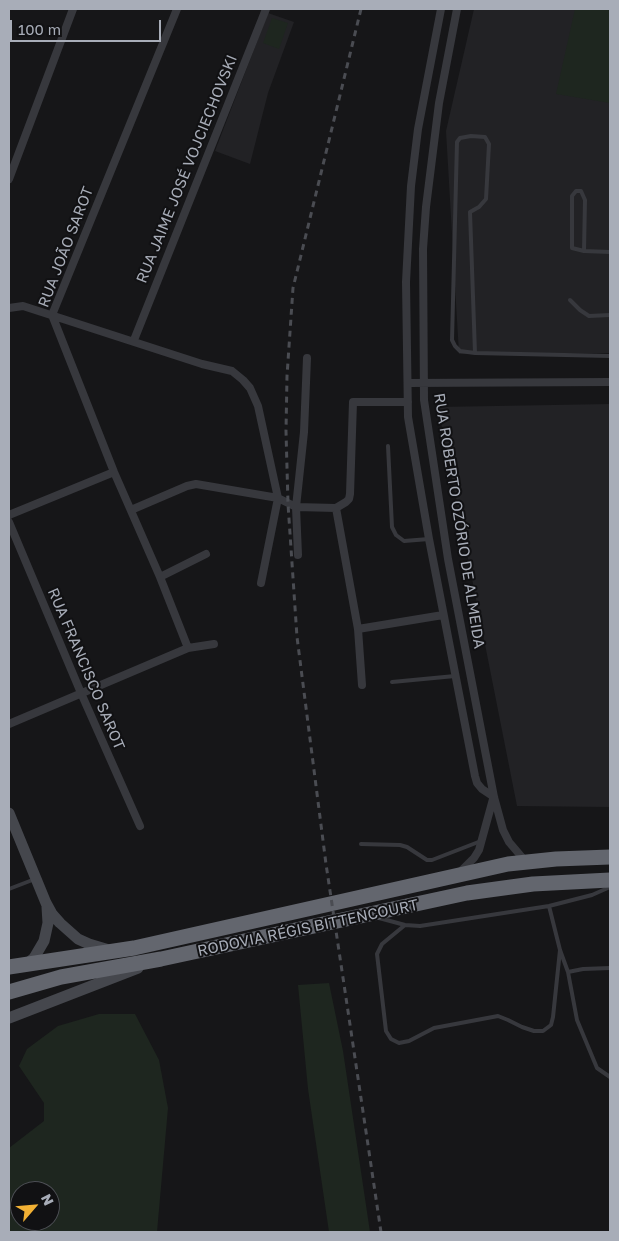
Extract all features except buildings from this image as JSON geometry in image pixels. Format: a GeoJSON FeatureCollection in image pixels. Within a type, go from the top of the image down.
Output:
{"type":"FeatureCollection","features":[{"type":"Feature","properties":{"kind":"highway","name":"RODOVIA RÉGIS BITTENCOURT"},"geometry":{"type":"LineString","coordinates":[[9,967],[115,951],[457,874],[526,862],[579,857],[610,857]]}},
{"type":"Feature","properties":{"kind":"highway","name":"RODOVIA RÉGIS BITTENCOURT"},"geometry":{"type":"LineString","coordinates":[[9,992],[61,976],[161,960],[467,893],[533,884],[610,880]]}},
{"type":"Feature","properties":{"kind":"main road"},"geometry":{"type":"LineString","coordinates":[[9,814],[46,903],[60,923],[78,939],[100,948],[115,951]]}},
{"type":"Feature","properties":{"kind":"main road"},"geometry":{"type":"LineString","coordinates":[[27,964],[40,950],[47,932],[46,903]]}},
{"type":"Feature","properties":{"kind":"main road"},"geometry":{"type":"LineString","coordinates":[[9,1018],[161,960]]}},
{"type":"Feature","properties":{"kind":"street"},"geometry":{"type":"LineString","coordinates":[[9,179],[73,9]]}},
{"type":"Feature","properties":{"kind":"street","name":"RUA JOÃO SAROT"},"geometry":{"type":"LineString","coordinates":[[177,9],[52,315],[114,472],[160,577],[188,648]]}},
{"type":"Feature","properties":{"kind":"street","name":"RUA JAIME JOSÉ VOJCIECHOVSKI"},"geometry":{"type":"LineString","coordinates":[[134,340],[266,9]]}},
{"type":"Feature","properties":{"kind":"street"},"geometry":{"type":"LineString","coordinates":[[442,9],[418,129],[407,232],[406,282],[409,429],[428,539],[475,776],[477,783],[482,789],[494,797]]}},
{"type":"Feature","properties":{"kind":"street","name":"RUA ROBERTO OZÓRIO DE ALMEIDA"},"geometry":{"type":"LineString","coordinates":[[457,9],[445,66],[435,131],[424,233],[423,342],[426,415],[445,537],[494,797],[503,830],[509,842],[526,862]]}},
{"type":"Feature","properties":{"kind":"street"},"geometry":{"type":"LineString","coordinates":[[437,28],[452,32]]}},
{"type":"Feature","properties":{"kind":"street"},"geometry":{"type":"LineString","coordinates":[[430,64],[445,66]]}},
{"type":"Feature","properties":{"kind":"street"},"geometry":{"type":"LineString","coordinates":[[418,129],[435,131]]}},
{"type":"Feature","properties":{"kind":"street"},"geometry":{"type":"LineString","coordinates":[[407,232],[424,233]]}},
{"type":"Feature","properties":{"kind":"street"},"geometry":{"type":"LineString","coordinates":[[9,308],[23,306],[134,340],[202,364],[232,371],[243,380],[250,388],[258,406],[278,498],[260,583]]}},
{"type":"Feature","properties":{"kind":"street"},"geometry":{"type":"LineString","coordinates":[[407,342],[423,342]]}},
{"type":"Feature","properties":{"kind":"street"},"geometry":{"type":"LineString","coordinates":[[298,555],[296,507],[304,432],[307,358]]}},
{"type":"Feature","properties":{"kind":"street"},"geometry":{"type":"LineString","coordinates":[[408,383],[610,382]]}},
{"type":"Feature","properties":{"kind":"street"},"geometry":{"type":"LineString","coordinates":[[131,510],[196,484],[278,498],[296,507],[336,508],[349,499],[350,494],[353,402],[408,402]]}},
{"type":"Feature","properties":{"kind":"street"},"geometry":{"type":"LineString","coordinates":[[9,515],[114,472]]}},
{"type":"Feature","properties":{"kind":"street"},"geometry":{"type":"LineString","coordinates":[[336,508],[358,629],[362,684]]}},
{"type":"Feature","properties":{"kind":"street","name":"RUA FRANCISCO SAROT"},"geometry":{"type":"LineString","coordinates":[[9,522],[81,693],[140,826]]}},
{"type":"Feature","properties":{"kind":"street"},"geometry":{"type":"LineString","coordinates":[[428,539],[445,537]]}},
{"type":"Feature","properties":{"kind":"street"},"geometry":{"type":"LineString","coordinates":[[160,577],[206,554]]}},
{"type":"Feature","properties":{"kind":"street"},"geometry":{"type":"LineString","coordinates":[[358,629],[443,615]]}},
{"type":"Feature","properties":{"kind":"street"},"geometry":{"type":"LineString","coordinates":[[9,724],[188,648],[214,644]]}},
{"type":"Feature","properties":{"kind":"street"},"geometry":{"type":"LineString","coordinates":[[455,676],[470,675]]}},
{"type":"Feature","properties":{"kind":"street","name":"RUA ROBERTO OZÓRIO DE ALMEIDA"},"geometry":{"type":"LineString","coordinates":[[457,874],[474,858],[483,840],[494,797]]}},
{"type":"Feature","properties":{"kind":"lane"},"geometry":{"type":"LineString","coordinates":[[475,353],[470,212],[480,208],[486,199],[489,144],[485,137],[471,136],[460,138],[457,142],[452,340],[460,351],[475,353],[610,356]]}},
{"type":"Feature","properties":{"kind":"lane"},"geometry":{"type":"LineString","coordinates":[[584,251],[585,200],[580,192],[576,191],[572,196],[571,244],[574,249],[584,251],[610,252]]}},
{"type":"Feature","properties":{"kind":"lane"},"geometry":{"type":"LineString","coordinates":[[570,300],[589,316],[610,316]]}},
{"type":"Feature","properties":{"kind":"lane"},"geometry":{"type":"LineString","coordinates":[[388,446],[392,527],[396,535],[404,541],[428,539]]}},
{"type":"Feature","properties":{"kind":"lane"},"geometry":{"type":"LineString","coordinates":[[392,682],[455,676]]}},
{"type":"Feature","properties":{"kind":"lane"},"geometry":{"type":"LineString","coordinates":[[361,844],[400,845],[407,847],[427,860],[432,860],[483,840]]}},
{"type":"Feature","properties":{"kind":"lane"},"geometry":{"type":"LineString","coordinates":[[9,889],[36,879]]}},
{"type":"Feature","properties":{"kind":"lane"},"geometry":{"type":"LineString","coordinates":[[367,914],[405,925],[420,926],[549,906],[592,895],[610,887]]}},
{"type":"Feature","properties":{"kind":"lane"},"geometry":{"type":"LineString","coordinates":[[549,906],[560,950],[568,972],[577,1020],[597,1068],[610,1077]]}},
{"type":"Feature","properties":{"kind":"lane"},"geometry":{"type":"LineString","coordinates":[[405,925],[382,944],[377,954],[386,1031],[391,1039],[399,1043],[409,1041],[434,1028],[498,1016],[522,1027],[534,1031],[543,1031],[551,1025],[553,1017],[560,950]]}},
{"type":"Feature","properties":{"kind":"lane"},"geometry":{"type":"LineString","coordinates":[[568,972],[582,969],[610,968]]}},
{"type":"Feature","properties":{"kind":"shaded area"},"geometry":{"type":"Polygon","coordinates":[[[474,9],[610,9],[610,353],[459,354],[446,131],[474,9]]]}},
{"type":"Feature","properties":{"kind":"shaded area"},"geometry":{"type":"Polygon","coordinates":[[[575,9],[610,9],[610,103],[556,94],[575,9]]]}},
{"type":"Feature","properties":{"kind":"shaded area"},"geometry":{"type":"Polygon","coordinates":[[[268,13],[294,22],[268,93],[250,164],[215,151],[268,13]]]}},
{"type":"Feature","properties":{"kind":"shaded area"},"geometry":{"type":"Polygon","coordinates":[[[272,18],[288,23],[279,49],[263,43],[272,18]]]}},
{"type":"Feature","properties":{"kind":"shaded area"},"geometry":{"type":"Polygon","coordinates":[[[610,404],[610,807],[517,806],[438,407],[610,404]]]}},
{"type":"Feature","properties":{"kind":"shaded area"},"geometry":{"type":"Polygon","coordinates":[[[329,983],[343,1051],[370,1232],[329,1232],[308,1089],[298,985],[329,983]]]}},
{"type":"Feature","properties":{"kind":"shaded area"},"geometry":{"type":"Polygon","coordinates":[[[99,1014],[135,1014],[159,1060],[168,1108],[157,1232],[9,1232],[9,1148],[44,1121],[44,1103],[19,1066],[27,1049],[58,1026],[99,1014]]]}},
{"type":"Feature","properties":{"kind":"railway"},"geometry":{"type":"LineString","coordinates":[[361,9],[293,288],[287,376],[286,431],[288,504],[297,637],[326,864],[381,1232]]}}]}
